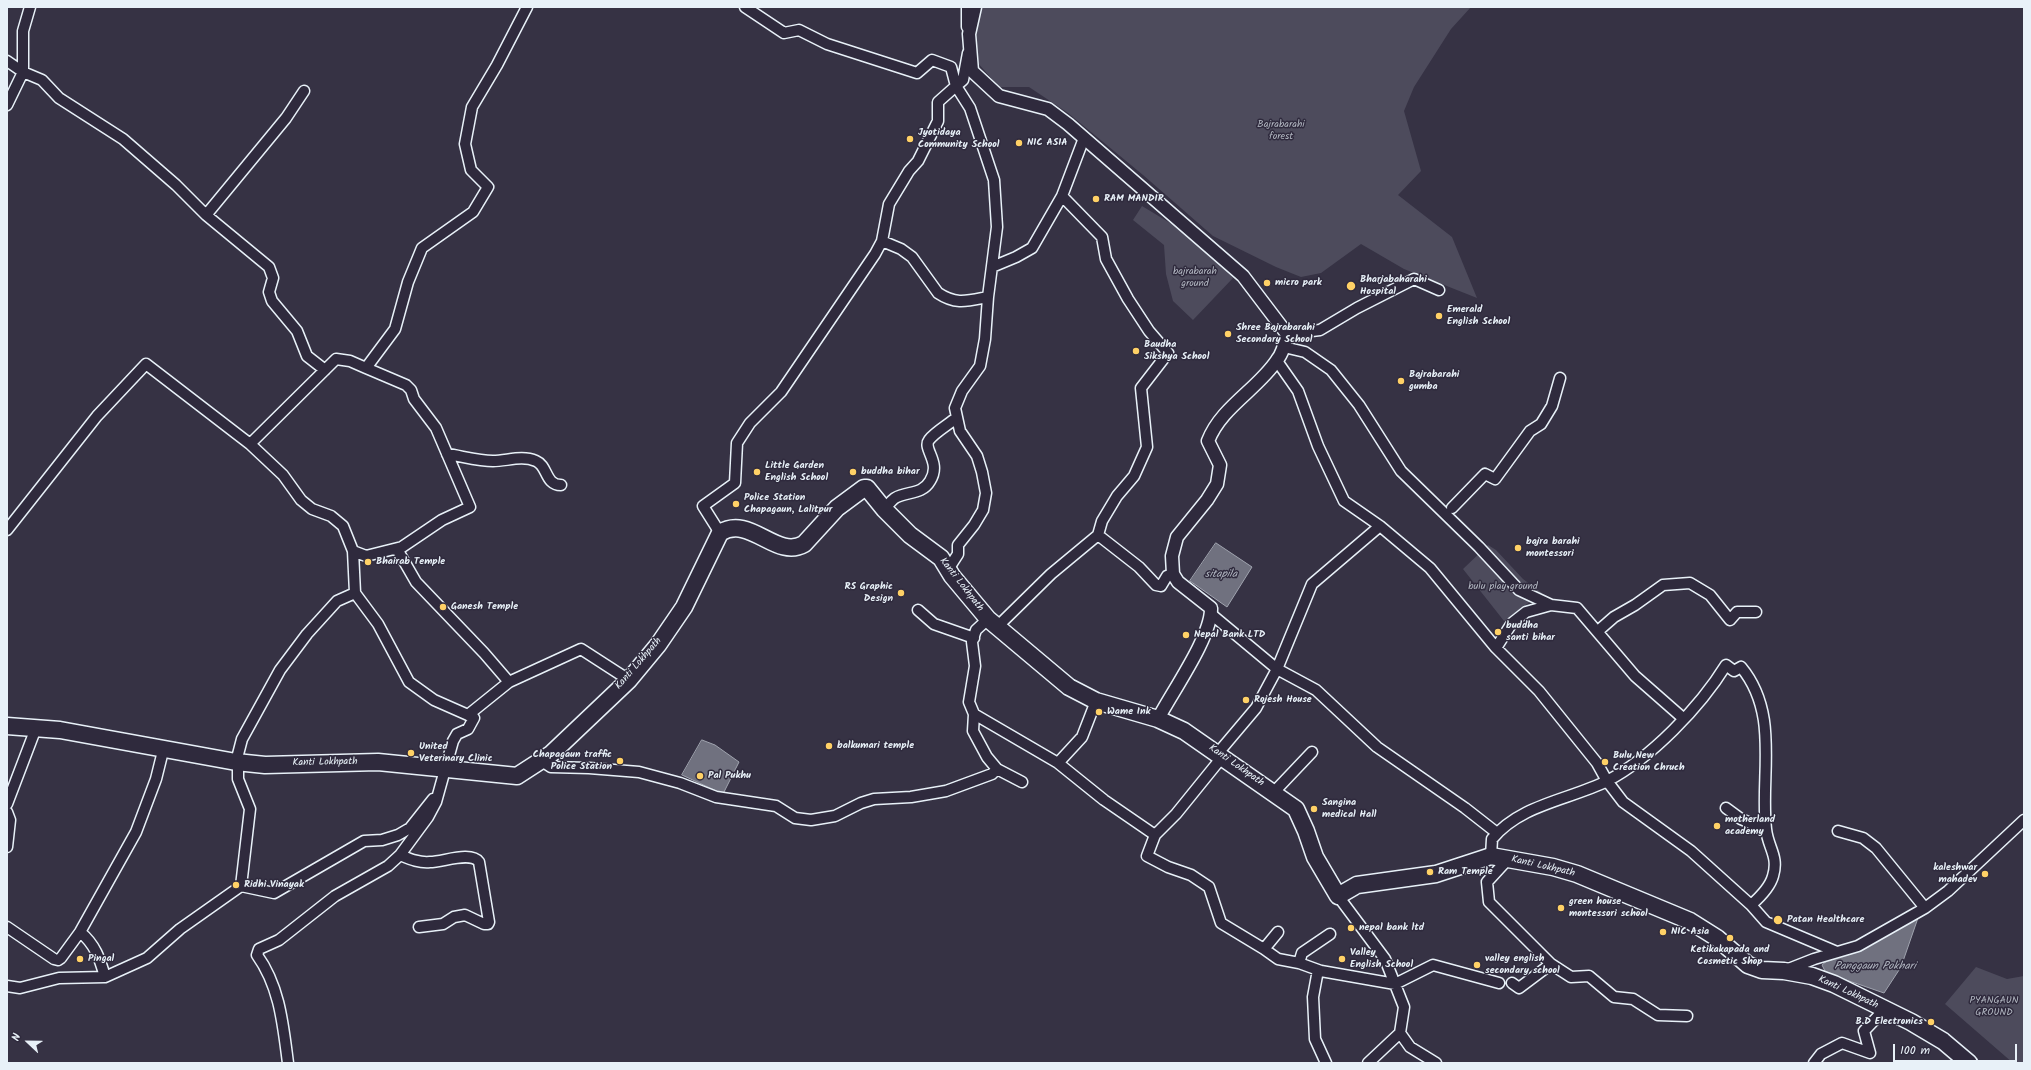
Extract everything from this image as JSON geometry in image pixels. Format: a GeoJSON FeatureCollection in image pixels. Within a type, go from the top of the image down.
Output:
{"type":"FeatureCollection","features":[{"type":"Feature","properties":{"kind":"main road","name":"Kanti Lokhpath"},"geometry":{"type":"LineString","coordinates":[[7,726],[36,728],[164,748],[239,762],[265,764],[378,762],[517,776],[542,761],[629,680],[658,645],[684,607],[720,533],[728,527],[739,527],[792,548],[804,544],[837,508],[864,488],[870,490],[884,509],[910,535],[942,558],[949,568],[952,576],[993,623],[1068,687],[1096,701],[1158,719],[1184,731],[1274,792],[1296,809],[1306,831],[1315,857],[1338,896],[1357,885],[1436,874],[1491,856],[1509,858],[1576,874],[1690,921],[1717,938],[1748,965],[1762,970],[1784,971],[1812,976],[1834,984],[1885,1009],[1943,1041],[1969,1063]]}},
{"type":"Feature","properties":{"kind":"street"},"geometry":{"type":"LineString","coordinates":[[7,105],[23,72],[23,31],[30,7]]}},
{"type":"Feature","properties":{"kind":"street"},"geometry":{"type":"LineString","coordinates":[[366,368],[395,329],[408,282],[422,248],[473,212],[488,187],[471,170],[465,144],[472,107],[497,65],[527,7]]}},
{"type":"Feature","properties":{"kind":"street"},"geometry":{"type":"LineString","coordinates":[[745,7],[784,33],[799,30],[827,44],[917,72],[932,60],[951,67],[956,86],[970,108],[994,180],[997,227],[988,297],[985,339],[980,366],[962,391],[955,408],[960,431],[977,456],[986,493],[983,510],[974,525],[958,545],[958,554],[949,568]]}},
{"type":"Feature","properties":{"kind":"street"},"geometry":{"type":"LineString","coordinates":[[720,533],[703,506],[735,483],[737,443],[750,424],[781,392],[882,240],[889,204],[909,171],[918,161],[938,121],[938,102],[963,80],[968,54],[967,7]]}},
{"type":"Feature","properties":{"kind":"street"},"geometry":{"type":"LineString","coordinates":[[975,7],[969,34],[972,72],[999,96],[1048,109],[1084,138],[1243,276],[1287,334]]}},
{"type":"Feature","properties":{"kind":"street"},"geometry":{"type":"LineString","coordinates":[[7,62],[23,72],[42,80],[59,98],[123,139],[176,185],[206,215],[269,267],[272,278],[269,292],[272,301],[297,331],[307,356],[325,370]]}},
{"type":"Feature","properties":{"kind":"street"},"geometry":{"type":"LineString","coordinates":[[206,215],[286,118],[304,91]]}},
{"type":"Feature","properties":{"kind":"street"},"geometry":{"type":"LineString","coordinates":[[992,267],[1016,257],[1032,248],[1062,196],[1084,138]]}},
{"type":"Feature","properties":{"kind":"street"},"geometry":{"type":"LineString","coordinates":[[1022,782],[997,769],[986,757],[973,731],[974,714],[969,702],[974,672],[974,638],[976,630],[993,623],[1098,535],[1102,521],[1117,496],[1134,476],[1147,447],[1141,388],[1168,353],[1149,331],[1128,299],[1106,259],[1102,237],[1062,196]]}},
{"type":"Feature","properties":{"kind":"street"},"geometry":{"type":"LineString","coordinates":[[882,240],[901,249],[912,257],[938,293],[944,297],[956,302],[988,297]]}},
{"type":"Feature","properties":{"kind":"street"},"geometry":{"type":"LineString","coordinates":[[1287,334],[1320,330],[1357,308],[1414,279],[1439,290]]}},
{"type":"Feature","properties":{"kind":"street"},"geometry":{"type":"LineString","coordinates":[[1158,719],[1205,638],[1211,614],[1211,608],[1178,582],[1173,574],[1172,556],[1177,537],[1218,484],[1220,465],[1208,441],[1212,432],[1232,407],[1277,361],[1284,347],[1287,334]]}},
{"type":"Feature","properties":{"kind":"street"},"geometry":{"type":"LineString","coordinates":[[1284,347],[1305,352],[1331,370],[1359,405],[1401,471],[1479,547],[1519,590],[1551,605],[1576,608],[1598,631],[1604,642],[1635,676],[1684,720]]}},
{"type":"Feature","properties":{"kind":"street"},"geometry":{"type":"LineString","coordinates":[[250,444],[336,359],[350,360],[406,385],[411,390],[414,399],[436,428],[470,507],[442,520],[402,548],[366,556],[353,551]]}},
{"type":"Feature","properties":{"kind":"street"},"geometry":{"type":"LineString","coordinates":[[1277,361],[1298,391],[1318,446],[1344,501],[1380,526],[1430,568],[1496,648],[1539,691],[1597,763],[1607,781],[1623,802],[1691,851],[1751,905],[1766,922],[1837,952]]}},
{"type":"Feature","properties":{"kind":"street"},"geometry":{"type":"LineString","coordinates":[[7,530],[97,416],[146,364],[250,444],[283,474],[301,500],[312,510],[331,516],[343,526],[353,551],[355,593],[378,624],[409,682],[434,700],[474,718],[468,729],[457,734],[451,746],[439,790],[428,817],[400,855],[388,866],[335,896],[279,940],[259,949],[256,956],[264,966],[274,984],[282,1015],[288,1063]]}},
{"type":"Feature","properties":{"kind":"street"},"geometry":{"type":"LineString","coordinates":[[1452,508],[1485,474],[1495,479],[1530,431],[1541,424],[1552,406],[1560,378]]}},
{"type":"Feature","properties":{"kind":"street"},"geometry":{"type":"LineString","coordinates":[[884,509],[895,498],[920,491],[930,482],[935,464],[927,447],[929,440],[956,418]]}},
{"type":"Feature","properties":{"kind":"street"},"geometry":{"type":"LineString","coordinates":[[447,454],[491,461],[515,458],[534,460],[539,463],[551,482],[561,485]]}},
{"type":"Feature","properties":{"kind":"street"},"geometry":{"type":"LineString","coordinates":[[1380,526],[1312,584],[1277,669],[1256,708],[1176,814],[1155,835],[1147,856],[1168,867],[1191,875],[1209,887],[1221,923],[1278,959],[1298,963],[1318,970],[1395,984],[1433,965],[1499,984]]}},
{"type":"Feature","properties":{"kind":"street"},"geometry":{"type":"LineString","coordinates":[[1098,535],[1139,567],[1156,585],[1161,586],[1166,576],[1173,574]]}},
{"type":"Feature","properties":{"kind":"street"},"geometry":{"type":"LineString","coordinates":[[397,549],[416,582],[484,653],[509,682]]}},
{"type":"Feature","properties":{"kind":"street"},"geometry":{"type":"LineString","coordinates":[[1598,631],[1614,617],[1635,605],[1663,585],[1690,583],[1710,595],[1730,620],[1737,612],[1756,612]]}},
{"type":"Feature","properties":{"kind":"street"},"geometry":{"type":"LineString","coordinates":[[241,886],[250,809],[238,779],[242,739],[280,670],[307,634],[338,601],[355,593]]}},
{"type":"Feature","properties":{"kind":"street"},"geometry":{"type":"LineString","coordinates":[[1496,648],[1512,623],[1526,612],[1551,605]]}},
{"type":"Feature","properties":{"kind":"street"},"geometry":{"type":"LineString","coordinates":[[918,610],[934,624],[974,638]]}},
{"type":"Feature","properties":{"kind":"street"},"geometry":{"type":"LineString","coordinates":[[1211,614],[1277,669],[1316,690],[1377,747],[1465,808],[1497,833]]}},
{"type":"Feature","properties":{"kind":"street"},"geometry":{"type":"LineString","coordinates":[[468,716],[509,682],[580,649],[629,680]]}},
{"type":"Feature","properties":{"kind":"street"},"geometry":{"type":"LineString","coordinates":[[1491,856],[1492,839],[1518,816],[1607,781],[1646,754],[1684,720],[1710,689],[1726,666],[1734,670],[1740,667],[1752,680],[1761,705],[1766,734],[1766,830],[1776,861],[1773,878],[1751,905]]}},
{"type":"Feature","properties":{"kind":"street"},"geometry":{"type":"LineString","coordinates":[[1058,763],[1082,737],[1096,701]]}},
{"type":"Feature","properties":{"kind":"street"},"geometry":{"type":"LineString","coordinates":[[974,714],[1058,763],[1104,800],[1155,835]]}},
{"type":"Feature","properties":{"kind":"street"},"geometry":{"type":"LineString","coordinates":[[7,804],[36,728]]}},
{"type":"Feature","properties":{"kind":"street"},"geometry":{"type":"LineString","coordinates":[[7,927],[57,960],[61,958],[80,932],[138,826],[156,779],[164,748]]}},
{"type":"Feature","properties":{"kind":"street"},"geometry":{"type":"LineString","coordinates":[[1274,792],[1312,752]]}},
{"type":"Feature","properties":{"kind":"street"},"geometry":{"type":"LineString","coordinates":[[542,761],[551,767],[639,772],[680,783],[716,798],[776,806],[795,818],[811,820],[835,816],[861,803],[874,799],[911,798],[946,791],[992,774],[997,769]]}},
{"type":"Feature","properties":{"kind":"street"},"geometry":{"type":"LineString","coordinates":[[7,986],[20,988],[59,978],[105,977],[147,958],[180,929],[241,886],[274,893],[364,840],[382,840],[398,835],[410,828],[439,790]]}},
{"type":"Feature","properties":{"kind":"street"},"geometry":{"type":"LineString","coordinates":[[1726,808],[1741,819],[1766,830]]}},
{"type":"Feature","properties":{"kind":"street"},"geometry":{"type":"LineString","coordinates":[[7,812],[10,820],[7,847]]}},
{"type":"Feature","properties":{"kind":"street"},"geometry":{"type":"LineString","coordinates":[[1784,971],[1814,959],[1858,946],[1925,908],[1948,891],[2024,820]]}},
{"type":"Feature","properties":{"kind":"street"},"geometry":{"type":"LineString","coordinates":[[1838,831],[1862,838],[1876,848],[1925,908]]}},
{"type":"Feature","properties":{"kind":"street"},"geometry":{"type":"LineString","coordinates":[[400,855],[423,862],[442,861],[468,856],[475,858],[479,862],[489,922],[484,924],[465,915],[454,917],[443,924],[419,927]]}},
{"type":"Feature","properties":{"kind":"street"},"geometry":{"type":"LineString","coordinates":[[1509,858],[1487,882],[1489,902],[1551,964],[1571,977],[1589,976],[1614,996],[1633,999],[1658,1015],[1687,1016]]}},
{"type":"Feature","properties":{"kind":"street"},"geometry":{"type":"LineString","coordinates":[[1338,896],[1385,959],[1404,1007],[1400,1033],[1368,1063]]}},
{"type":"Feature","properties":{"kind":"street"},"geometry":{"type":"LineString","coordinates":[[80,932],[92,942],[105,977]]}},
{"type":"Feature","properties":{"kind":"street"},"geometry":{"type":"LineString","coordinates":[[1264,949],[1278,932]]}},
{"type":"Feature","properties":{"kind":"street"},"geometry":{"type":"LineString","coordinates":[[1298,963],[1302,953],[1330,934]]}},
{"type":"Feature","properties":{"kind":"street"},"geometry":{"type":"LineString","coordinates":[[1512,983],[1519,988],[1551,964]]}},
{"type":"Feature","properties":{"kind":"street"},"geometry":{"type":"LineString","coordinates":[[1318,970],[1313,997],[1315,1039],[1326,1063]]}},
{"type":"Feature","properties":{"kind":"street"},"geometry":{"type":"LineString","coordinates":[[1814,1063],[1821,1054],[1842,1043],[1870,1053],[1864,1030],[1885,1009]]}},
{"type":"Feature","properties":{"kind":"street"},"geometry":{"type":"LineString","coordinates":[[1400,1033],[1410,1047],[1436,1063]]}},
{"type":"Feature","properties":{"kind":"green space","name":"Bajrabarahi forest"},"geometry":{"type":"Polygon","coordinates":[[[977,7],[1471,7],[1451,29],[1414,87],[1404,111],[1421,171],[1398,195],[1452,237],[1477,298],[1404,269],[1361,244],[1321,273],[1301,277],[1276,267],[1213,236],[1143,175],[1068,113],[1029,87],[999,87],[977,62],[974,33],[977,7]]]}},
{"type":"Feature","properties":{"kind":"green space","name":"bajrabarah ground"},"geometry":{"type":"Polygon","coordinates":[[[1142,206],[1195,238],[1233,278],[1193,320],[1173,301],[1166,274],[1164,245],[1133,220],[1142,206]]]}},
{"type":"Feature","properties":{"kind":"green space","name":"bulu play ground"},"geometry":{"type":"Polygon","coordinates":[[[1488,545],[1496,550],[1523,579],[1542,593],[1504,621],[1463,569],[1488,545]]]}},
{"type":"Feature","properties":{"kind":"green space","name":"PYANGAUN GROUND"},"geometry":{"type":"Polygon","coordinates":[[[1976,967],[2007,979],[2024,976],[2023,1063],[2013,1063],[1945,1004],[1976,967]]]}},
{"type":"Feature","properties":{"kind":"water","name":"sitapila"},"geometry":{"type":"Polygon","coordinates":[[[1216,543],[1252,567],[1227,607],[1190,581],[1216,543]]]}},
{"type":"Feature","properties":{"kind":"water"},"geometry":{"type":"Polygon","coordinates":[[[702,740],[715,745],[739,762],[723,794],[682,775],[702,740]]]}},
{"type":"Feature","properties":{"kind":"water","name":"Panggaun Pokhari"},"geometry":{"type":"Polygon","coordinates":[[[1919,915],[1901,967],[1884,993],[1826,973],[1822,965],[1834,955],[1919,915]]]}},
{"type":"Feature","properties":{"kind":"place","name":"Jyotidaya Community School"},"geometry":{"type":"Point","coordinates":[910,139]}},
{"type":"Feature","properties":{"kind":"place","name":"NIC ASIA"},"geometry":{"type":"Point","coordinates":[1019,143]}},
{"type":"Feature","properties":{"kind":"place","name":"RAM MANDIR"},"geometry":{"type":"Point","coordinates":[1096,199]}},
{"type":"Feature","properties":{"kind":"place","name":"micro park"},"geometry":{"type":"Point","coordinates":[1267,283]}},
{"type":"Feature","properties":{"kind":"place","name":"Bharjabaharahi Hospital"},"geometry":{"type":"Point","coordinates":[1351,286]}},
{"type":"Feature","properties":{"kind":"place","name":"Emerald English School"},"geometry":{"type":"Point","coordinates":[1439,316]}},
{"type":"Feature","properties":{"kind":"place","name":"Shree Bajrabarahi Secondary School"},"geometry":{"type":"Point","coordinates":[1228,334]}},
{"type":"Feature","properties":{"kind":"place","name":"Baudha Sikshya School"},"geometry":{"type":"Point","coordinates":[1136,351]}},
{"type":"Feature","properties":{"kind":"place","name":"Bajrabarahi gumba"},"geometry":{"type":"Point","coordinates":[1401,381]}},
{"type":"Feature","properties":{"kind":"place","name":"Little Garden English School"},"geometry":{"type":"Point","coordinates":[757,472]}},
{"type":"Feature","properties":{"kind":"place","name":"buddha bihar"},"geometry":{"type":"Point","coordinates":[853,472]}},
{"type":"Feature","properties":{"kind":"place","name":"Police Station Chapagaun, Lalitpur"},"geometry":{"type":"Point","coordinates":[736,504]}},
{"type":"Feature","properties":{"kind":"place","name":"bajra barahi montessori"},"geometry":{"type":"Point","coordinates":[1518,548]}},
{"type":"Feature","properties":{"kind":"place","name":"Bhairab Temple"},"geometry":{"type":"Point","coordinates":[368,562]}},
{"type":"Feature","properties":{"kind":"place","name":"RS Graphic Design"},"geometry":{"type":"Point","coordinates":[901,593]}},
{"type":"Feature","properties":{"kind":"place","name":"Ganesh Temple"},"geometry":{"type":"Point","coordinates":[443,607]}},
{"type":"Feature","properties":{"kind":"place","name":"buddha santi bihar"},"geometry":{"type":"Point","coordinates":[1498,632]}},
{"type":"Feature","properties":{"kind":"place","name":"Nepal Bank LTD"},"geometry":{"type":"Point","coordinates":[1186,635]}},
{"type":"Feature","properties":{"kind":"place","name":"Rojesh House"},"geometry":{"type":"Point","coordinates":[1246,700]}},
{"type":"Feature","properties":{"kind":"place","name":"Wame Ink"},"geometry":{"type":"Point","coordinates":[1099,712]}},
{"type":"Feature","properties":{"kind":"place","name":"balkumari temple"},"geometry":{"type":"Point","coordinates":[829,746]}},
{"type":"Feature","properties":{"kind":"place","name":"United Veterinary Clinic"},"geometry":{"type":"Point","coordinates":[411,753]}},
{"type":"Feature","properties":{"kind":"place","name":"Chapagaun traffic Police Station"},"geometry":{"type":"Point","coordinates":[620,761]}},
{"type":"Feature","properties":{"kind":"place","name":"Bulu New Creation Chruch"},"geometry":{"type":"Point","coordinates":[1605,762]}},
{"type":"Feature","properties":{"kind":"place","name":"Pal Pukhu"},"geometry":{"type":"Point","coordinates":[700,776]}},
{"type":"Feature","properties":{"kind":"place","name":"Sangina medical Hall"},"geometry":{"type":"Point","coordinates":[1314,809]}},
{"type":"Feature","properties":{"kind":"place","name":"motherland academy"},"geometry":{"type":"Point","coordinates":[1717,826]}},
{"type":"Feature","properties":{"kind":"place","name":"Ram Temple"},"geometry":{"type":"Point","coordinates":[1430,872]}},
{"type":"Feature","properties":{"kind":"place","name":"kaleshwar mahadev"},"geometry":{"type":"Point","coordinates":[1985,874]}},
{"type":"Feature","properties":{"kind":"place","name":"Ridhi Vinayak"},"geometry":{"type":"Point","coordinates":[236,885]}},
{"type":"Feature","properties":{"kind":"place","name":"green house montessori school"},"geometry":{"type":"Point","coordinates":[1561,908]}},
{"type":"Feature","properties":{"kind":"place","name":"Patan Healthcare"},"geometry":{"type":"Point","coordinates":[1778,920]}},
{"type":"Feature","properties":{"kind":"place","name":"nepal bank ltd"},"geometry":{"type":"Point","coordinates":[1351,928]}},
{"type":"Feature","properties":{"kind":"place","name":"NIC Asia"},"geometry":{"type":"Point","coordinates":[1663,932]}},
{"type":"Feature","properties":{"kind":"place","name":"Ketikakapada and Cosmetic Shop"},"geometry":{"type":"Point","coordinates":[1730,938]}},
{"type":"Feature","properties":{"kind":"place","name":"Pingal"},"geometry":{"type":"Point","coordinates":[80,959]}},
{"type":"Feature","properties":{"kind":"place","name":"Valley English School"},"geometry":{"type":"Point","coordinates":[1342,959]}},
{"type":"Feature","properties":{"kind":"place","name":"valley english secondary school"},"geometry":{"type":"Point","coordinates":[1477,965]}},
{"type":"Feature","properties":{"kind":"place","name":"B.D Electronics"},"geometry":{"type":"Point","coordinates":[1931,1022]}}]}
